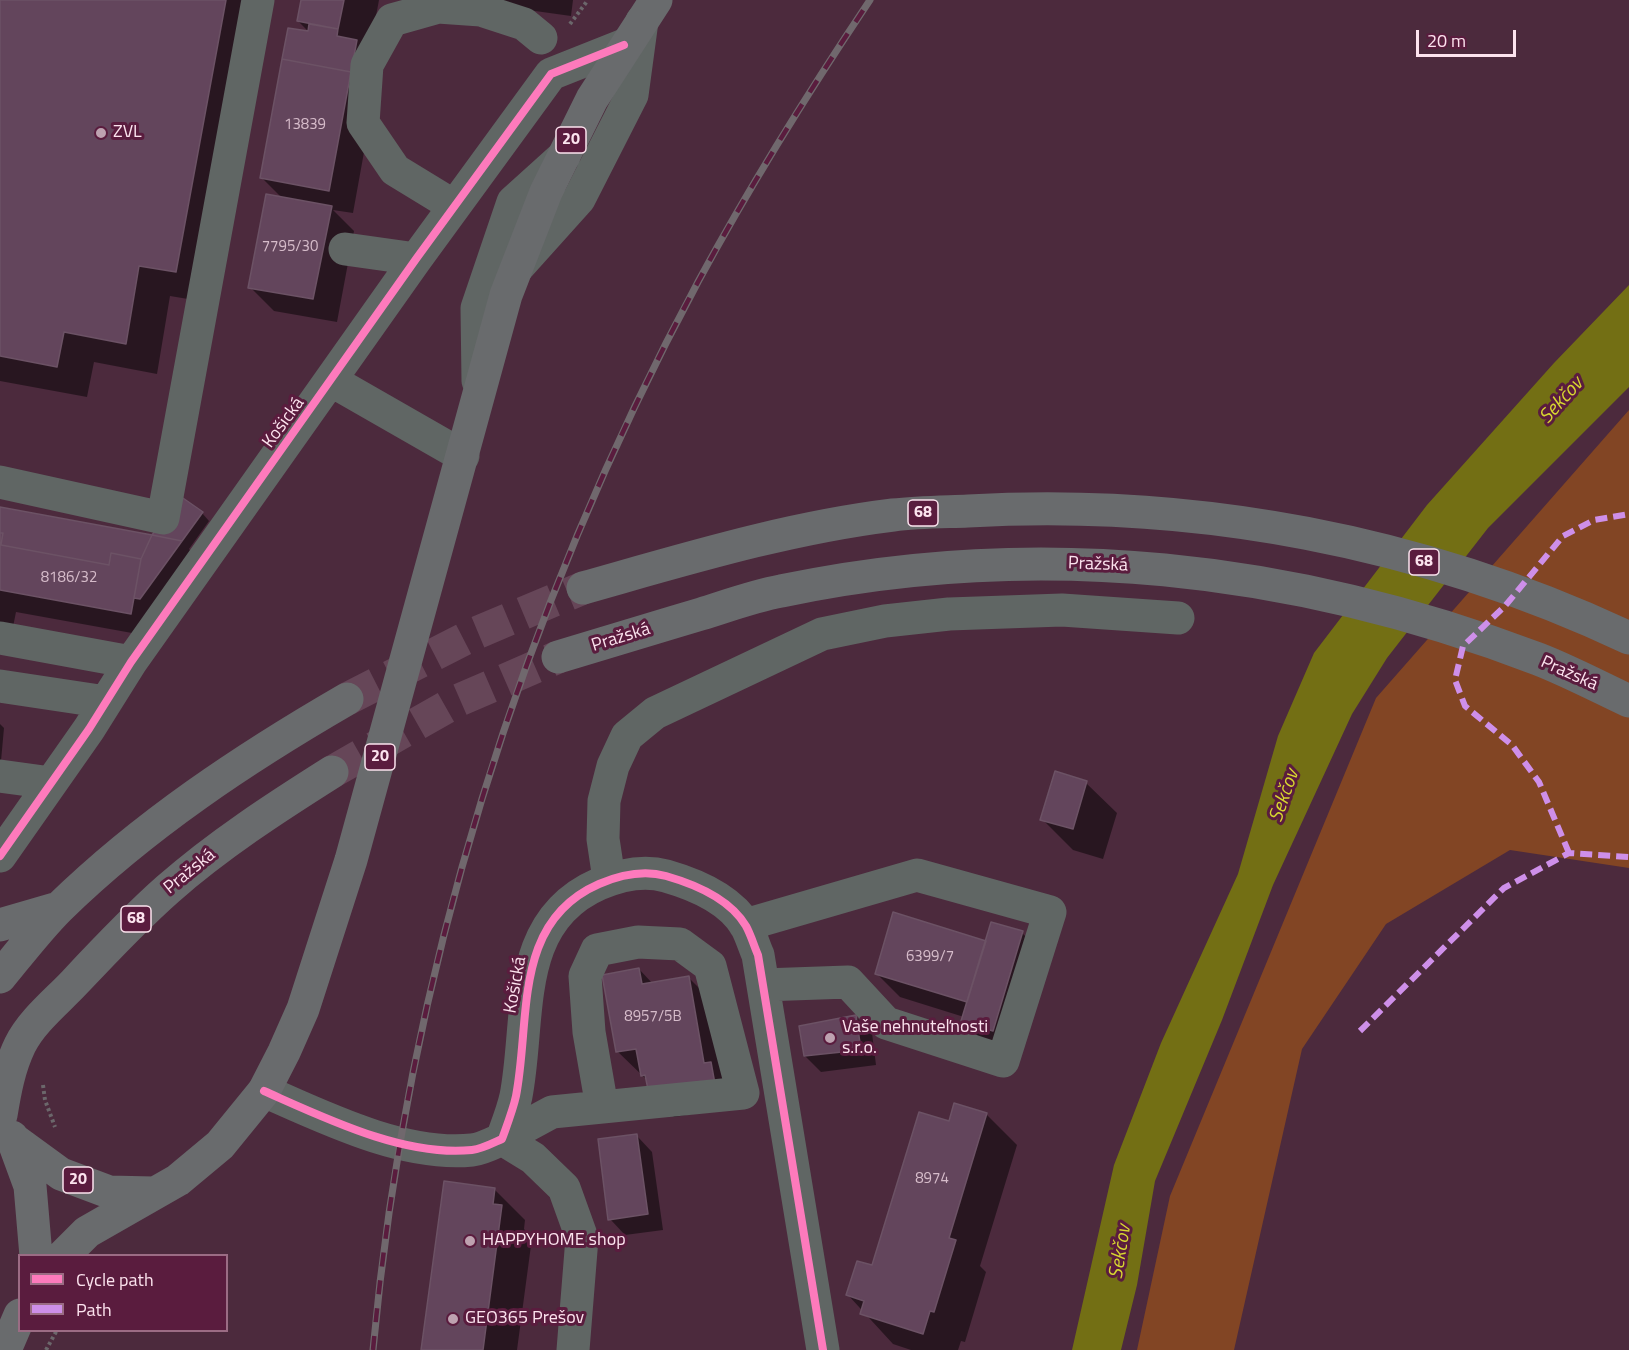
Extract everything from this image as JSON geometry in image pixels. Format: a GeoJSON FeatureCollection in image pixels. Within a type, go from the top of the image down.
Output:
{"type":"FeatureCollection","features":[{"type":"Feature","properties":{"kind":"main road","name":"20"},"geometry":{"type":"LineString","coordinates":[[65,1254],[87,1232],[178,1180],[220,1145],[264,1091],[303,1009],[351,860],[506,295],[544,196],[592,99],[641,21]]}},
{"type":"Feature","properties":{"kind":"main road","name":"68"},"geometry":{"type":"LineString","coordinates":[[583,588],[764,537],[894,515],[1035,507],[1130,510],[1271,526],[1363,544],[1465,573],[1574,612],[1629,639]]}},
{"type":"Feature","properties":{"kind":"main road","name":"Pražská"},"geometry":{"type":"LineString","coordinates":[[558,657],[779,591],[897,571],[1028,563],[1124,565],[1234,577],[1333,595],[1431,621],[1541,660],[1629,701]]}},
{"type":"Feature","properties":{"kind":"main road"},"geometry":{"type":"LineString","coordinates":[[0,977],[58,908],[197,794],[273,742],[347,699]]}},
{"type":"Feature","properties":{"kind":"main road","name":"Pražská"},"geometry":{"type":"LineString","coordinates":[[5,1123],[9,1072],[21,1043],[37,1022],[100,954],[168,889],[200,863],[268,812],[332,772]]}},
{"type":"Feature","properties":{"kind":"main road"},"geometry":{"type":"LineString","coordinates":[[0,925],[58,908]]}},
{"type":"Feature","properties":{"kind":"main road","name":"20"},"geometry":{"type":"LineString","coordinates":[[5,1123],[61,1174],[109,1192],[153,1193]]}},
{"type":"Feature","properties":{"kind":"main road"},"geometry":{"type":"LineString","coordinates":[[5,1123],[30,1186],[36,1254]]}},
{"type":"Feature","properties":{"kind":"street"},"geometry":{"type":"LineString","coordinates":[[0,482],[163,518],[258,0]]}},
{"type":"Feature","properties":{"kind":"street"},"geometry":{"type":"LineString","coordinates":[[454,206],[395,170],[363,123],[367,65],[392,20],[438,7],[481,10],[524,24],[541,38]]}},
{"type":"Feature","properties":{"kind":"street"},"geometry":{"type":"LineString","coordinates":[[516,270],[579,199],[632,96],[641,21]]}},
{"type":"Feature","properties":{"kind":"street","name":"Košická"},"geometry":{"type":"LineString","coordinates":[[0,856],[131,662],[333,381],[416,259],[551,74],[641,21]]}},
{"type":"Feature","properties":{"kind":"street"},"geometry":{"type":"LineString","coordinates":[[478,398],[477,308],[513,202],[564,156]]}},
{"type":"Feature","properties":{"kind":"street"},"geometry":{"type":"LineString","coordinates":[[345,249],[416,259]]}},
{"type":"Feature","properties":{"kind":"street"},"geometry":{"type":"LineString","coordinates":[[333,381],[463,456]]}},
{"type":"Feature","properties":{"kind":"street"},"geometry":{"type":"LineString","coordinates":[[609,879],[603,839],[604,801],[613,766],[627,736],[655,713],[800,644],[822,634],[885,621],[948,614],[1062,610],[1178,618]]}},
{"type":"Feature","properties":{"kind":"street"},"geometry":{"type":"LineString","coordinates":[[0,639],[131,662]]}},
{"type":"Feature","properties":{"kind":"street"},"geometry":{"type":"LineString","coordinates":[[0,686],[106,702]]}},
{"type":"Feature","properties":{"kind":"street"},"geometry":{"type":"LineString","coordinates":[[0,776],[51,783]]}},
{"type":"Feature","properties":{"kind":"street","name":"Košická"},"geometry":{"type":"LineString","coordinates":[[502,1139],[516,1096],[528,990],[539,944],[560,908],[582,891],[609,879],[634,874],[659,874],[684,882],[726,905],[745,925],[758,955],[823,1350]]}},
{"type":"Feature","properties":{"kind":"street"},"geometry":{"type":"LineString","coordinates":[[745,925],[917,874],[1050,912],[1003,1060],[886,1023],[848,982],[763,986]]}},
{"type":"Feature","properties":{"kind":"street"},"geometry":{"type":"LineString","coordinates":[[264,1091],[328,1120],[422,1147],[474,1150],[502,1139],[552,1112],[743,1093],[710,966],[680,944],[638,942],[597,950],[585,976],[589,1032],[602,1107]]}},
{"type":"Feature","properties":{"kind":"street"},"geometry":{"type":"LineString","coordinates":[[502,1139],[533,1158],[564,1188],[582,1238],[573,1350]]}},
{"type":"Feature","properties":{"kind":"path"},"geometry":{"type":"LineString","coordinates":[[42,1082],[45,1100],[57,1130]]}},
{"type":"Feature","properties":{"kind":"path"},"geometry":{"type":"LineString","coordinates":[[46,1350],[56,1332]]}},
{"type":"Feature","properties":{"kind":"shaded area"},"geometry":{"type":"Polygon","coordinates":[[[1629,410],[1629,868],[1510,850],[1386,924],[1302,1049],[1234,1350],[1137,1350],[1170,1196],[1376,698],[1629,410]]]}},
{"type":"Feature","properties":{"kind":"water","name":"Sekčov"},"geometry":{"type":"Polygon","coordinates":[[[1629,285],[1629,387],[1488,528],[1387,658],[1352,714],[1273,885],[1222,1020],[1155,1181],[1137,1285],[1121,1350],[1072,1350],[1114,1165],[1161,1043],[1238,874],[1278,736],[1314,653],[1427,505],[1554,363],[1629,285]]]}},
{"type":"Feature","properties":{"kind":"building","name":"ZVL"},"geometry":{"type":"Polygon","coordinates":[[[0,0],[226,0],[176,272],[139,266],[126,344],[64,332],[57,367],[0,356],[0,0]]]}},
{"type":"Feature","properties":{"kind":"building"},"geometry":{"type":"Polygon","coordinates":[[[301,0],[344,0],[338,29],[297,21],[301,0]]]}},
{"type":"Feature","properties":{"kind":"building"},"geometry":{"type":"Polygon","coordinates":[[[309,24],[338,29],[337,36],[357,40],[351,72],[282,59],[288,28],[308,31],[309,24]]]}},
{"type":"Feature","properties":{"kind":"building"},"geometry":{"type":"Polygon","coordinates":[[[282,59],[351,72],[329,191],[260,178],[282,59]]]}},
{"type":"Feature","properties":{"kind":"building"},"geometry":{"type":"Polygon","coordinates":[[[266,194],[332,206],[313,299],[248,288],[266,194]]]}},
{"type":"Feature","properties":{"kind":"building"},"geometry":{"type":"Polygon","coordinates":[[[180,496],[203,512],[182,541],[152,535],[180,496]]]}},
{"type":"Feature","properties":{"kind":"building"},"geometry":{"type":"Polygon","coordinates":[[[0,507],[152,535],[141,559],[111,553],[109,565],[1,545],[3,533],[0,533],[0,507]]]}},
{"type":"Feature","properties":{"kind":"building"},"geometry":{"type":"Polygon","coordinates":[[[0,533],[3,533],[1,545],[109,565],[111,553],[141,559],[131,614],[0,590],[0,533]]]}},
{"type":"Feature","properties":{"kind":"building"},"geometry":{"type":"Polygon","coordinates":[[[152,535],[182,541],[140,599],[134,598],[141,559],[152,535]]]}},
{"type":"Feature","properties":{"kind":"building"},"geometry":{"type":"Polygon","coordinates":[[[1055,771],[1087,781],[1073,829],[1040,820],[1055,771]]]}},
{"type":"Feature","properties":{"kind":"building"},"geometry":{"type":"Polygon","coordinates":[[[893,912],[986,941],[967,1002],[875,974],[893,912]]]}},
{"type":"Feature","properties":{"kind":"building"},"geometry":{"type":"Polygon","coordinates":[[[991,922],[1023,931],[993,1031],[961,1021],[991,922]]]}},
{"type":"Feature","properties":{"kind":"building"},"geometry":{"type":"Polygon","coordinates":[[[639,968],[642,984],[689,976],[704,1063],[711,1062],[715,1084],[649,1094],[645,1075],[641,1076],[636,1049],[616,1052],[602,975],[639,968]]]}},
{"type":"Feature","properties":{"kind":"building","name":"Vaše nehnuteľnosti s.r.o."},"geometry":{"type":"Polygon","coordinates":[[[856,1015],[861,1050],[804,1056],[799,1026],[856,1015]]]}},
{"type":"Feature","properties":{"kind":"building"},"geometry":{"type":"Polygon","coordinates":[[[954,1103],[987,1113],[949,1238],[956,1240],[934,1312],[930,1311],[923,1334],[860,1314],[864,1301],[846,1295],[857,1261],[872,1265],[919,1112],[949,1121],[954,1103]]]}},
{"type":"Feature","properties":{"kind":"building"},"geometry":{"type":"Polygon","coordinates":[[[637,1134],[648,1214],[608,1220],[598,1139],[637,1134]]]}},
{"type":"Feature","properties":{"kind":"building"},"geometry":{"type":"Polygon","coordinates":[[[444,1181],[495,1188],[493,1204],[502,1205],[483,1350],[421,1350],[444,1181]]]}},
{"type":"Feature","properties":{"kind":"tunnel"},"geometry":{"type":"LineString","coordinates":[[347,699],[476,633],[583,588]]}},
{"type":"Feature","properties":{"kind":"tunnel"},"geometry":{"type":"LineString","coordinates":[[332,772],[457,701],[558,657]]}},
{"type":"Feature","properties":{"kind":"railway"},"geometry":{"type":"LineString","coordinates":[[373,1350],[389,1210],[413,1072],[444,934],[482,799],[527,665],[578,534],[635,406],[699,280],[781,138],[870,0]]}},
{"type":"Feature","properties":{"kind":"marked path"},"geometry":{"type":"LineString","coordinates":[[1569,853],[1539,782],[1512,745],[1465,706],[1455,680],[1463,646],[1505,606],[1563,536],[1594,520],[1629,514]]}},
{"type":"Feature","properties":{"kind":"marked path"},"geometry":{"type":"LineString","coordinates":[[1360,1031],[1504,888],[1569,853],[1629,857]]}},
{"type":"Feature","properties":{"kind":"cycle path"},"geometry":{"type":"LineString","coordinates":[[0,856],[89,729],[131,662],[416,259],[551,74],[624,45]]}},
{"type":"Feature","properties":{"kind":"cycle path"},"geometry":{"type":"LineString","coordinates":[[264,1091],[365,1133],[419,1148],[446,1151],[472,1150],[502,1139],[516,1096],[530,975],[538,947],[551,922],[571,901],[599,884],[615,878],[658,874],[699,888],[721,900],[739,916],[748,929],[758,955],[823,1350]]}},
{"type":"Feature","properties":{"kind":"place","name":"ZVL"},"geometry":{"type":"Point","coordinates":[101,133]}},
{"type":"Feature","properties":{"kind":"place","name":"Vaše nehnuteľnosti s.r.o."},"geometry":{"type":"Point","coordinates":[830,1038]}},
{"type":"Feature","properties":{"kind":"place","name":"HAPPYHOME shop"},"geometry":{"type":"Point","coordinates":[470,1241]}},
{"type":"Feature","properties":{"kind":"place","name":"GEO365 Prešov"},"geometry":{"type":"Point","coordinates":[453,1319]}}]}
